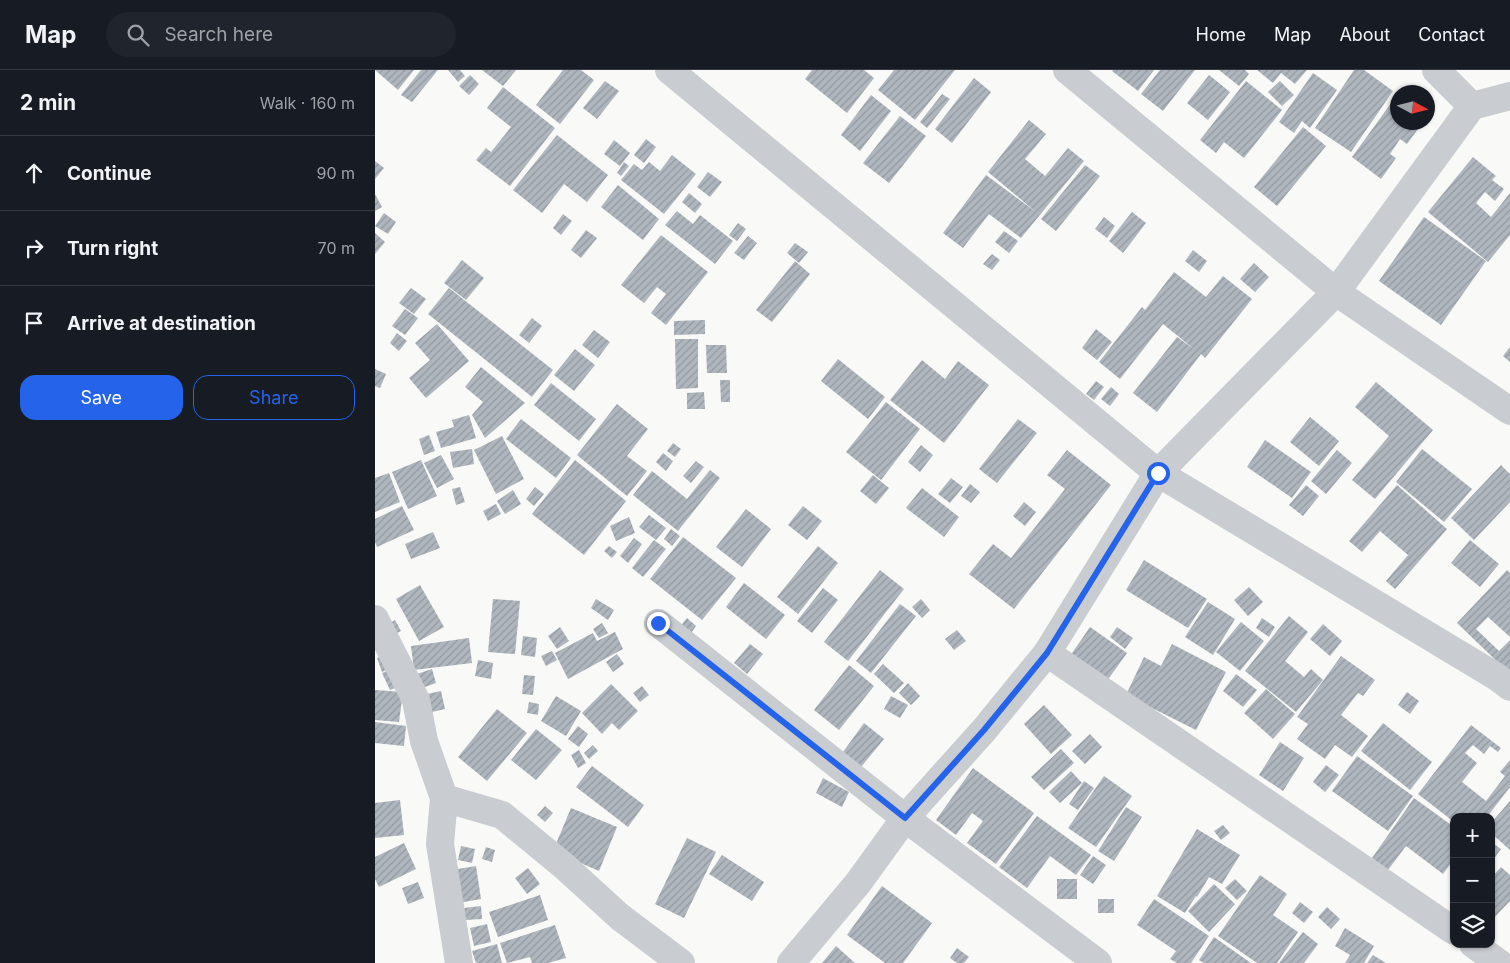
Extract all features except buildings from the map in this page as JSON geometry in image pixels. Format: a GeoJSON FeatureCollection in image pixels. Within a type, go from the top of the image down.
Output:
{"type":"FeatureCollection","features":[{"type":"Feature","properties":{"kind":"street"},"geometry":{"type":"LineString","coordinates":[[669,70],[1158,473],[1497,677],[1510,687]]}},
{"type":"Feature","properties":{"kind":"street"},"geometry":{"type":"LineString","coordinates":[[1067,70],[1336,292],[1510,411]]}},
{"type":"Feature","properties":{"kind":"street"},"geometry":{"type":"LineString","coordinates":[[1436,70],[1472,106]]}},
{"type":"Feature","properties":{"kind":"street"},"geometry":{"type":"LineString","coordinates":[[791,963],[857,883],[905,818],[984,730],[1047,653],[1158,473],[1336,292],[1472,106],[1510,97]]}},
{"type":"Feature","properties":{"kind":"street"},"geometry":{"type":"LineString","coordinates":[[375,619],[416,700],[424,741],[444,798],[440,844],[459,963]]}},
{"type":"Feature","properties":{"kind":"street"},"geometry":{"type":"LineString","coordinates":[[658,623],[905,818],[1098,963]]}},
{"type":"Feature","properties":{"kind":"street"},"geometry":{"type":"LineString","coordinates":[[1047,653],[1450,928]]}},
{"type":"Feature","properties":{"kind":"street"},"geometry":{"type":"LineString","coordinates":[[444,798],[501,815],[564,866],[620,917],[681,963]]}},
{"type":"Feature","properties":{"kind":"street"},"geometry":{"type":"LineString","coordinates":[[1478,948],[1499,963]]}},
{"type":"Feature","properties":{"kind":"route"},"geometry":{"type":"LineString","coordinates":[[658,623],[905,818],[984,730],[1047,653],[1158,473]]}}]}
